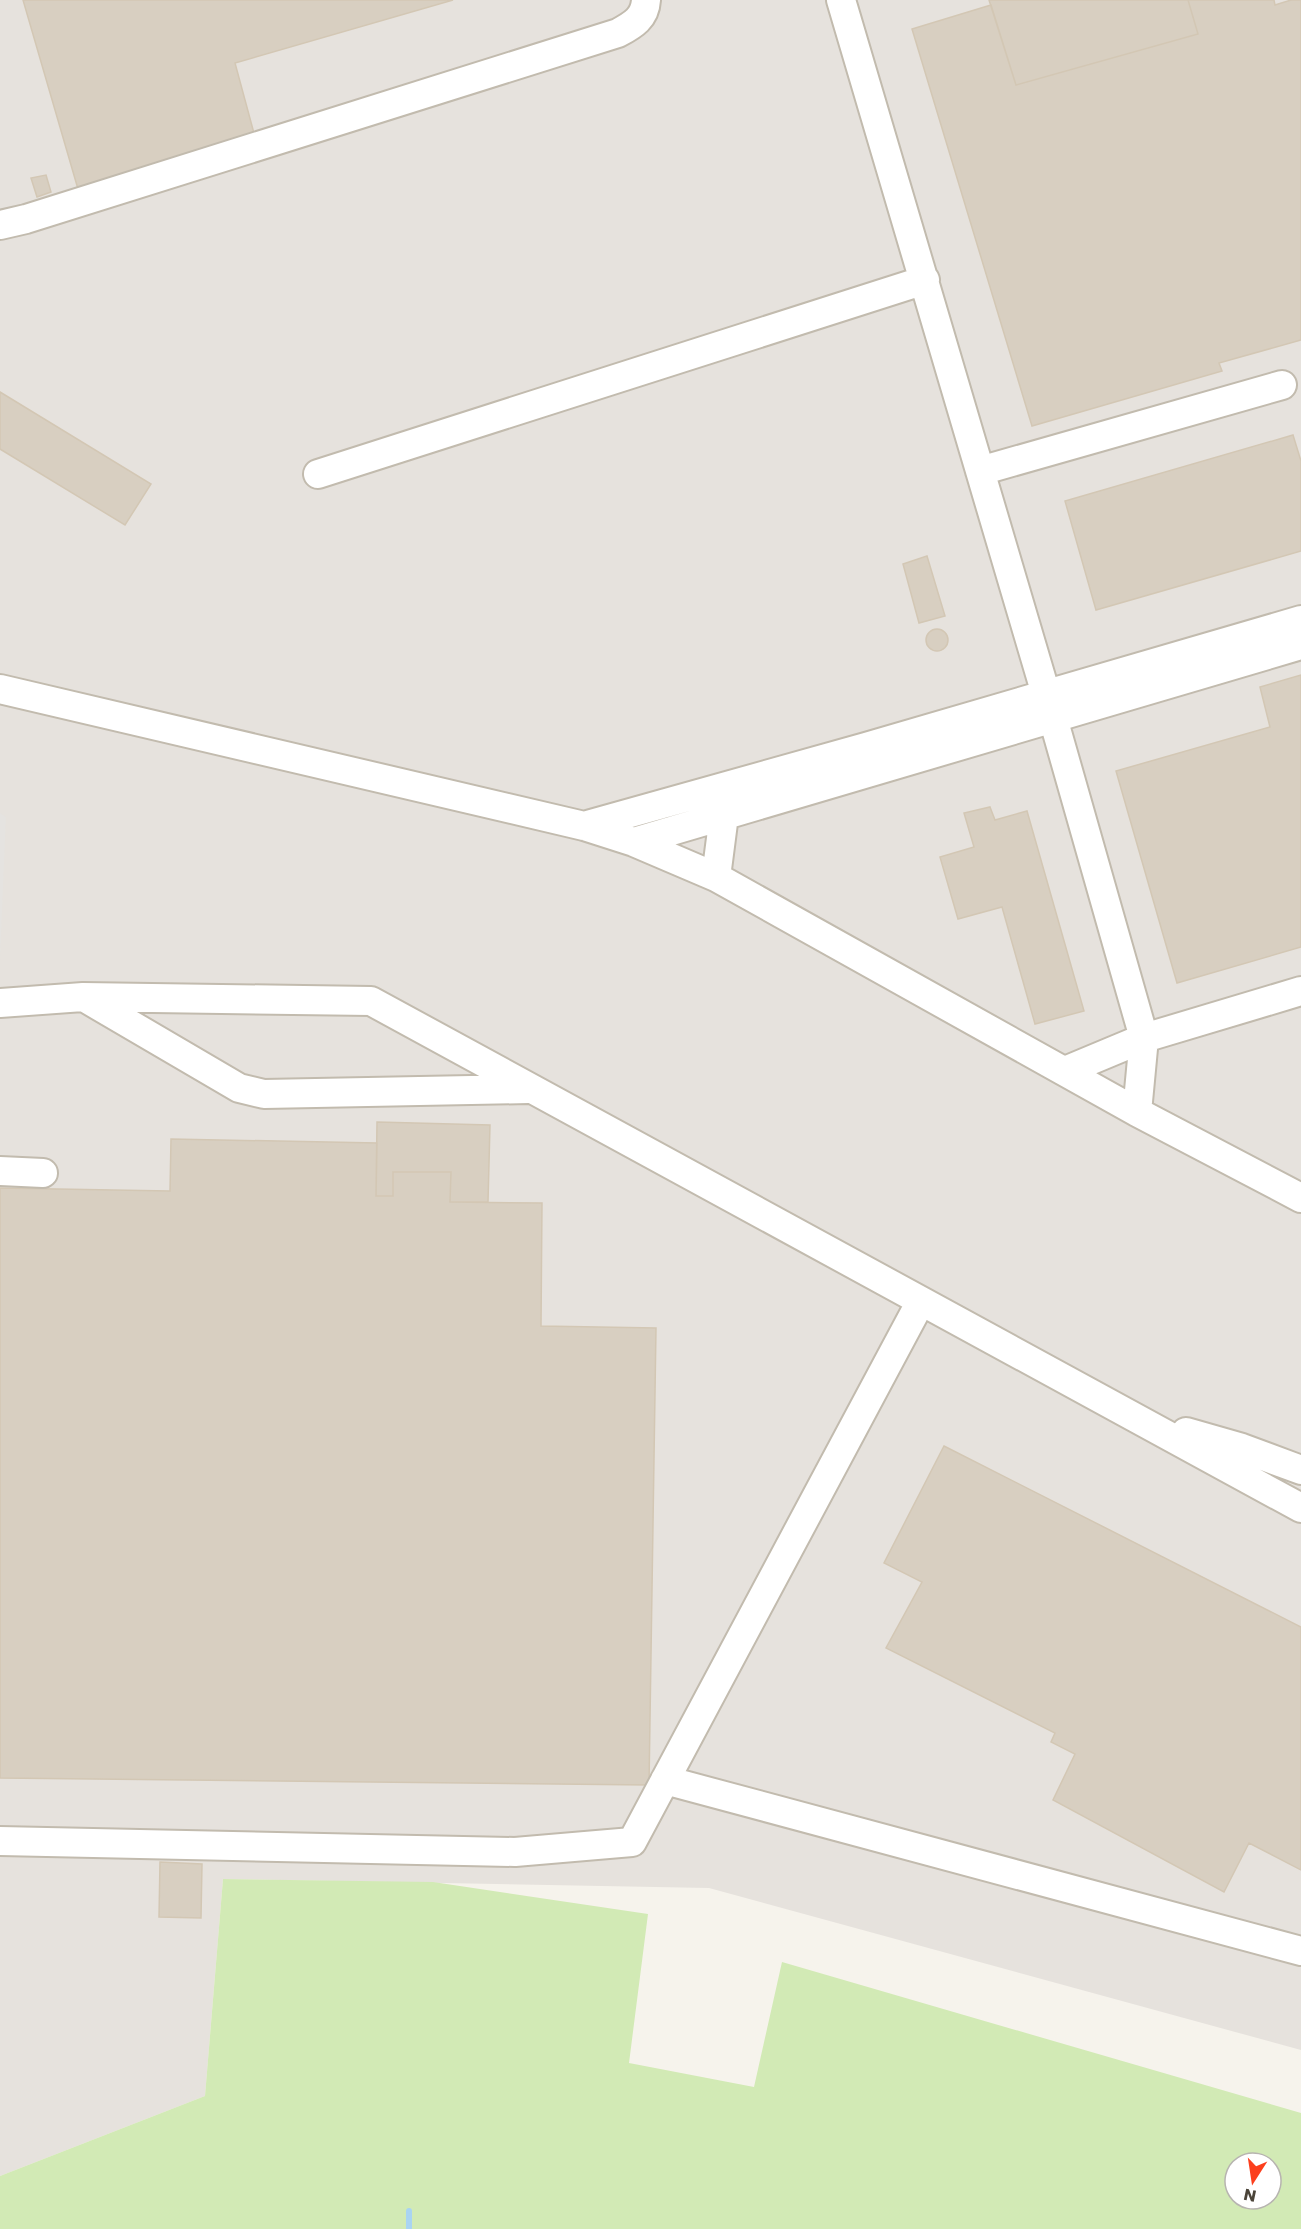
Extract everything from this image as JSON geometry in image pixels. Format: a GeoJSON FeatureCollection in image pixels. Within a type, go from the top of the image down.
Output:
{"type":"FeatureCollection","features":[{"type":"Feature","properties":{"kind":"lane"},"geometry":{"type":"LineString","coordinates":[[0,225],[26,219],[618,33],[635,24],[645,9],[646,0]]}},
{"type":"Feature","properties":{"kind":"lane"},"geometry":{"type":"LineString","coordinates":[[841,0],[925,280],[1144,1038],[1137,1112]]}},
{"type":"Feature","properties":{"kind":"lane"},"geometry":{"type":"LineString","coordinates":[[318,474],[925,280]]}},
{"type":"Feature","properties":{"kind":"lane"},"geometry":{"type":"LineString","coordinates":[[980,471],[1282,385]]}},
{"type":"Feature","properties":{"kind":"lane"},"geometry":{"type":"LineString","coordinates":[[584,826],[870,759],[1049,706],[1301,620]]}},
{"type":"Feature","properties":{"kind":"lane"},"geometry":{"type":"LineString","coordinates":[[1049,706],[1301,645]]}},
{"type":"Feature","properties":{"kind":"lane"},"geometry":{"type":"LineString","coordinates":[[0,688],[584,826],[634,842],[716,877],[1137,1112],[1301,1198]]}},
{"type":"Feature","properties":{"kind":"lane"},"geometry":{"type":"LineString","coordinates":[[634,842],[724,815],[870,759]]}},
{"type":"Feature","properties":{"kind":"lane"},"geometry":{"type":"LineString","coordinates":[[716,877],[724,815]]}},
{"type":"Feature","properties":{"kind":"lane"},"geometry":{"type":"LineString","coordinates":[[1065,1071],[1144,1038],[1301,991]]}},
{"type":"Feature","properties":{"kind":"lane"},"geometry":{"type":"LineString","coordinates":[[83,997],[238,1088],[264,1094],[531,1089]]}},
{"type":"Feature","properties":{"kind":"lane"},"geometry":{"type":"LineString","coordinates":[[0,1003],[83,997],[371,1001],[1301,1508]]}},
{"type":"Feature","properties":{"kind":"lane"},"geometry":{"type":"LineString","coordinates":[[0,1172],[43,1173]]}},
{"type":"Feature","properties":{"kind":"lane"},"geometry":{"type":"LineString","coordinates":[[0,1841],[515,1852],[632,1842],[921,1301]]}},
{"type":"Feature","properties":{"kind":"lane"},"geometry":{"type":"LineString","coordinates":[[1137,1419],[1242,1448],[1301,1470]]}},
{"type":"Feature","properties":{"kind":"lane"},"geometry":{"type":"LineString","coordinates":[[665,1780],[1301,1952]]}},
{"type":"Feature","properties":{"kind":"shaded area"},"geometry":{"type":"Polygon","coordinates":[[[0,0],[1301,0],[1301,2050],[709,1888],[223,1879],[205,2096],[0,2176],[0,0]]]}},
{"type":"Feature","properties":{"kind":"shaded area"},"geometry":{"type":"Polygon","coordinates":[[[0,813],[6,817],[0,960],[0,813]]]}},
{"type":"Feature","properties":{"kind":"green space"},"geometry":{"type":"Polygon","coordinates":[[[223,1879],[433,1882],[648,1914],[629,2063],[754,2087],[782,1962],[1301,2113],[1301,2229],[0,2229],[0,2176],[205,2096],[223,1879]]]}},
{"type":"Feature","properties":{"kind":"building"},"geometry":{"type":"Polygon","coordinates":[[[23,0],[453,0],[235,63],[255,137],[78,189],[23,0]]]}},
{"type":"Feature","properties":{"kind":"building"},"geometry":{"type":"Polygon","coordinates":[[[989,0],[1188,0],[1198,34],[1016,85],[989,0]]]}},
{"type":"Feature","properties":{"kind":"building"},"geometry":{"type":"Polygon","coordinates":[[[1188,0],[1274,0],[1275,5],[1291,0],[1301,0],[1301,340],[1219,363],[1222,371],[1032,426],[912,29],[991,5],[1016,85],[1198,34],[1188,0]]]}},
{"type":"Feature","properties":{"kind":"building"},"geometry":{"type":"Polygon","coordinates":[[[46,175],[51,192],[37,197],[31,178],[46,175]]]}},
{"type":"Feature","properties":{"kind":"building"},"geometry":{"type":"Polygon","coordinates":[[[0,392],[151,484],[125,525],[0,449],[0,392]]]}},
{"type":"Feature","properties":{"kind":"building"},"geometry":{"type":"Polygon","coordinates":[[[1293,435],[1301,461],[1301,551],[1096,610],[1065,501],[1293,435]]]}},
{"type":"Feature","properties":{"kind":"building"},"geometry":{"type":"Polygon","coordinates":[[[927,556],[945,616],[919,623],[903,564],[927,556]]]}},
{"type":"Feature","properties":{"kind":"building"},"geometry":{"type":"Polygon","coordinates":[[[937,629],[945,632],[948,640],[945,648],[937,651],[929,648],[926,640],[929,632],[937,629]]]}},
{"type":"Feature","properties":{"kind":"building"},"geometry":{"type":"Polygon","coordinates":[[[1301,675],[1301,947],[1177,983],[1116,771],[1270,727],[1260,687],[1301,675]]]}},
{"type":"Feature","properties":{"kind":"building"},"geometry":{"type":"Polygon","coordinates":[[[990,807],[995,820],[1027,811],[1084,1011],[1035,1024],[1002,907],[958,919],[940,857],[974,847],[964,813],[990,807]]]}},
{"type":"Feature","properties":{"kind":"building"},"geometry":{"type":"Polygon","coordinates":[[[377,1122],[490,1125],[488,1202],[450,1202],[451,1172],[393,1172],[393,1196],[376,1196],[377,1122]]]}},
{"type":"Feature","properties":{"kind":"building"},"geometry":{"type":"Polygon","coordinates":[[[171,1139],[377,1143],[376,1196],[393,1196],[393,1172],[451,1172],[450,1202],[542,1203],[541,1326],[656,1328],[649,1785],[0,1778],[0,1188],[170,1191],[171,1139]]]}},
{"type":"Feature","properties":{"kind":"building"},"geometry":{"type":"Polygon","coordinates":[[[944,1446],[1301,1627],[1301,1870],[1249,1843],[1224,1892],[1053,1800],[1075,1754],[1051,1742],[1055,1733],[886,1648],[922,1582],[884,1563],[944,1446]]]}},
{"type":"Feature","properties":{"kind":"building"},"geometry":{"type":"Polygon","coordinates":[[[160,1862],[202,1864],[201,1918],[159,1917],[160,1862]]]}},
{"type":"Feature","properties":{"kind":"waterway"},"geometry":{"type":"LineString","coordinates":[[409,2211],[409,2229]]}}]}
